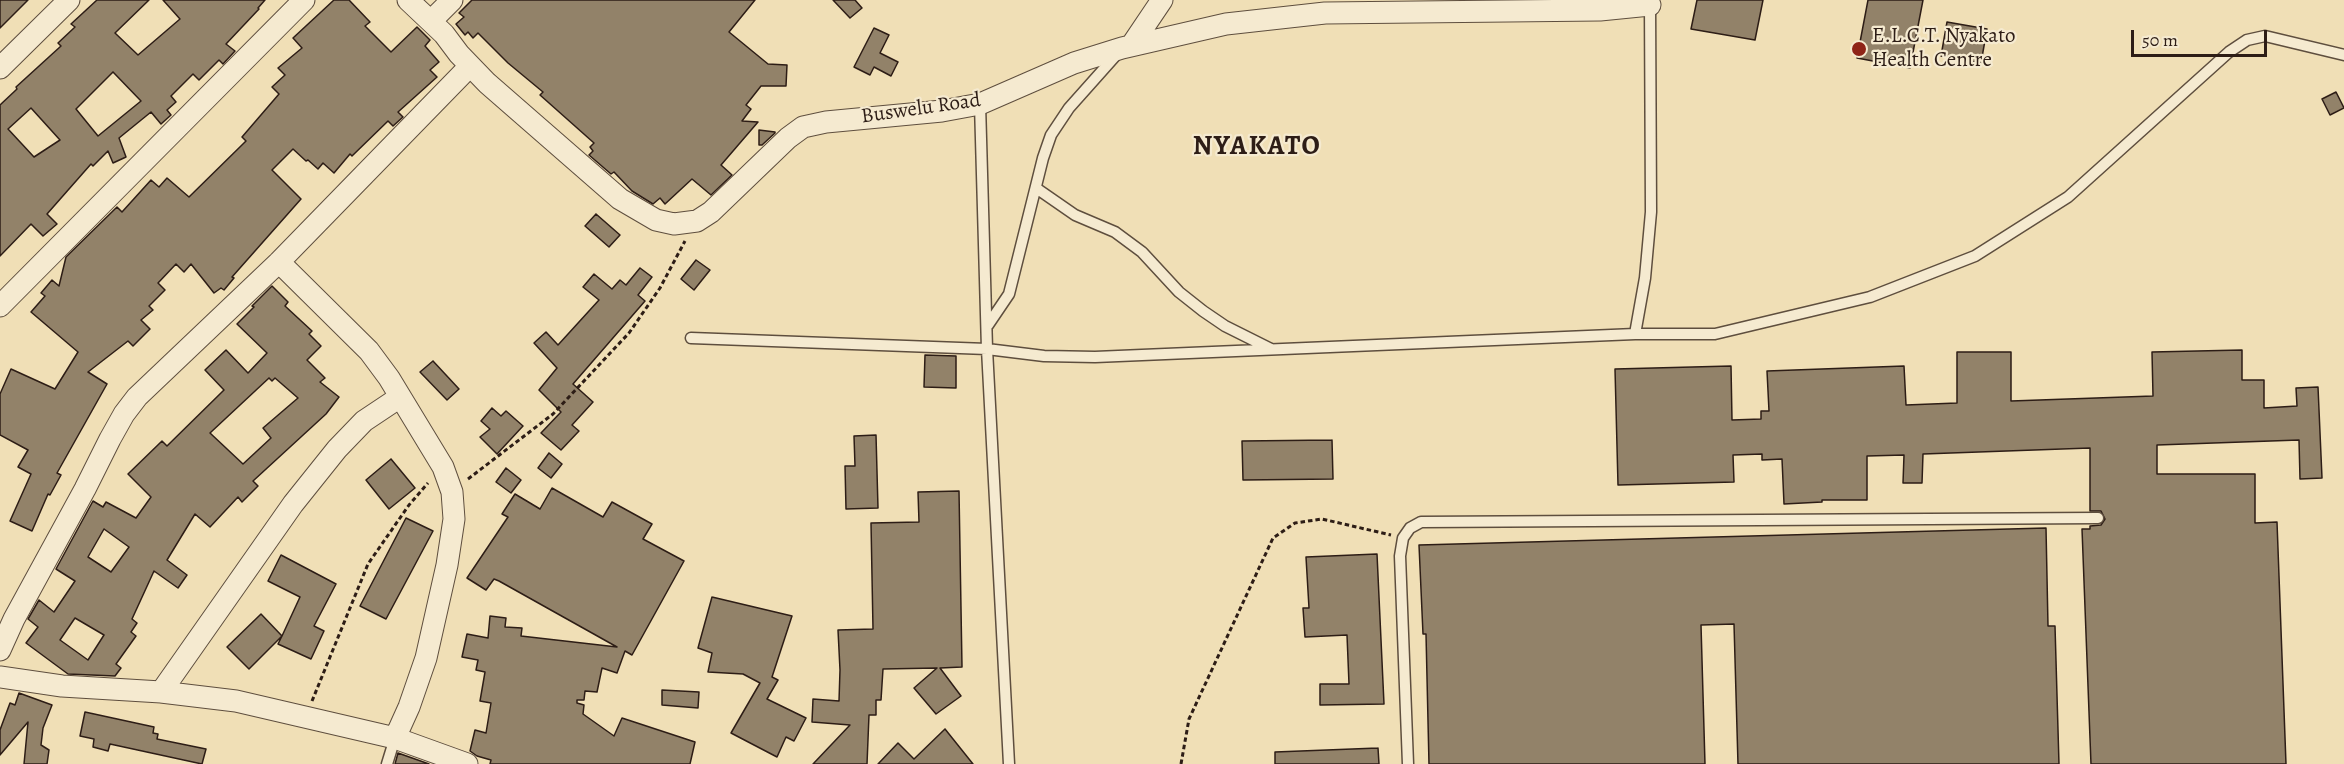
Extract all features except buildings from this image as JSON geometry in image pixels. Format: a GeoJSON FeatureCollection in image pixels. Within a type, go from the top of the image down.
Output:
{"type":"FeatureCollection","features":[{"type":"Feature","properties":{"kind":"street"},"geometry":{"type":"LineString","coordinates":[[0,68],[69,0]]}},
{"type":"Feature","properties":{"kind":"street"},"geometry":{"type":"LineString","coordinates":[[0,306],[304,0]]}},
{"type":"Feature","properties":{"kind":"street"},"geometry":{"type":"LineString","coordinates":[[408,0],[431,21],[470,66],[620,199],[656,220],[674,224],[697,221]]}},
{"type":"Feature","properties":{"kind":"street"},"geometry":{"type":"LineString","coordinates":[[431,21],[452,0]]}},
{"type":"Feature","properties":{"kind":"street"},"geometry":{"type":"LineString","coordinates":[[1127,47],[1162,0]]}},
{"type":"Feature","properties":{"kind":"street","name":"Buswelu Road"},"geometry":{"type":"LineString","coordinates":[[697,221],[711,212],[788,138],[803,127],[826,122],[942,111],[980,104],[1074,63],[1127,47],[1226,24],[1326,13],[1600,10],[1650,3]]}},
{"type":"Feature","properties":{"kind":"street"},"geometry":{"type":"LineString","coordinates":[[0,650],[14,619],[124,414],[137,397],[279,262],[470,66]]}},
{"type":"Feature","properties":{"kind":"street"},"geometry":{"type":"LineString","coordinates":[[279,262],[369,351],[389,378],[443,467],[452,492],[454,519],[447,565],[426,658],[409,707],[395,738]]}},
{"type":"Feature","properties":{"kind":"street"},"geometry":{"type":"LineString","coordinates":[[161,692],[293,504],[337,449],[364,421],[400,397]]}},
{"type":"Feature","properties":{"kind":"street"},"geometry":{"type":"LineString","coordinates":[[0,677],[62,686],[161,692],[236,701],[395,738],[467,764]]}},
{"type":"Feature","properties":{"kind":"lane"},"geometry":{"type":"LineString","coordinates":[[1635,334],[1645,278],[1651,212],[1650,3]]}},
{"type":"Feature","properties":{"kind":"lane"},"geometry":{"type":"LineString","coordinates":[[691,338],[987,349],[1044,356],[1095,357],[1635,334],[1715,334],[1870,297],[1975,256],[2068,197],[2229,52],[2247,39],[2265,36],[2344,54]]}},
{"type":"Feature","properties":{"kind":"lane"},"geometry":{"type":"LineString","coordinates":[[988,325],[1009,294],[1043,158],[1052,135],[1069,108],[1127,47]]}},
{"type":"Feature","properties":{"kind":"lane"},"geometry":{"type":"LineString","coordinates":[[980,104],[987,349],[1009,764]]}},
{"type":"Feature","properties":{"kind":"lane"},"geometry":{"type":"LineString","coordinates":[[1036,188],[1075,215],[1115,232],[1142,252],[1179,292],[1203,311],[1225,326],[1274,350]]}},
{"type":"Feature","properties":{"kind":"lane"},"geometry":{"type":"LineString","coordinates":[[1408,764],[1400,556],[1403,538],[1410,528],[1421,522],[2098,518]]}},
{"type":"Feature","properties":{"kind":"lane"},"geometry":{"type":"LineString","coordinates":[[387,764],[395,738]]}},
{"type":"Feature","properties":{"kind":"path"},"geometry":{"type":"LineString","coordinates":[[452,492],[552,414],[629,333],[660,288],[697,221]]}},
{"type":"Feature","properties":{"kind":"path"},"geometry":{"type":"LineString","coordinates":[[305,716],[368,564],[409,505],[443,467]]}},
{"type":"Feature","properties":{"kind":"path"},"geometry":{"type":"LineString","coordinates":[[1181,764],[1189,719],[1273,538],[1295,523],[1322,519],[1403,538]]}},
{"type":"Feature","properties":{"kind":"place","name":"E.L.C.T. Nyakato Health Centre"},"geometry":{"type":"Point","coordinates":[1859,49]}},
{"type":"Feature","properties":{"kind":"district","name":"NYAKATO"},"geometry":{"type":"Point","coordinates":[1257,147]}}]}
